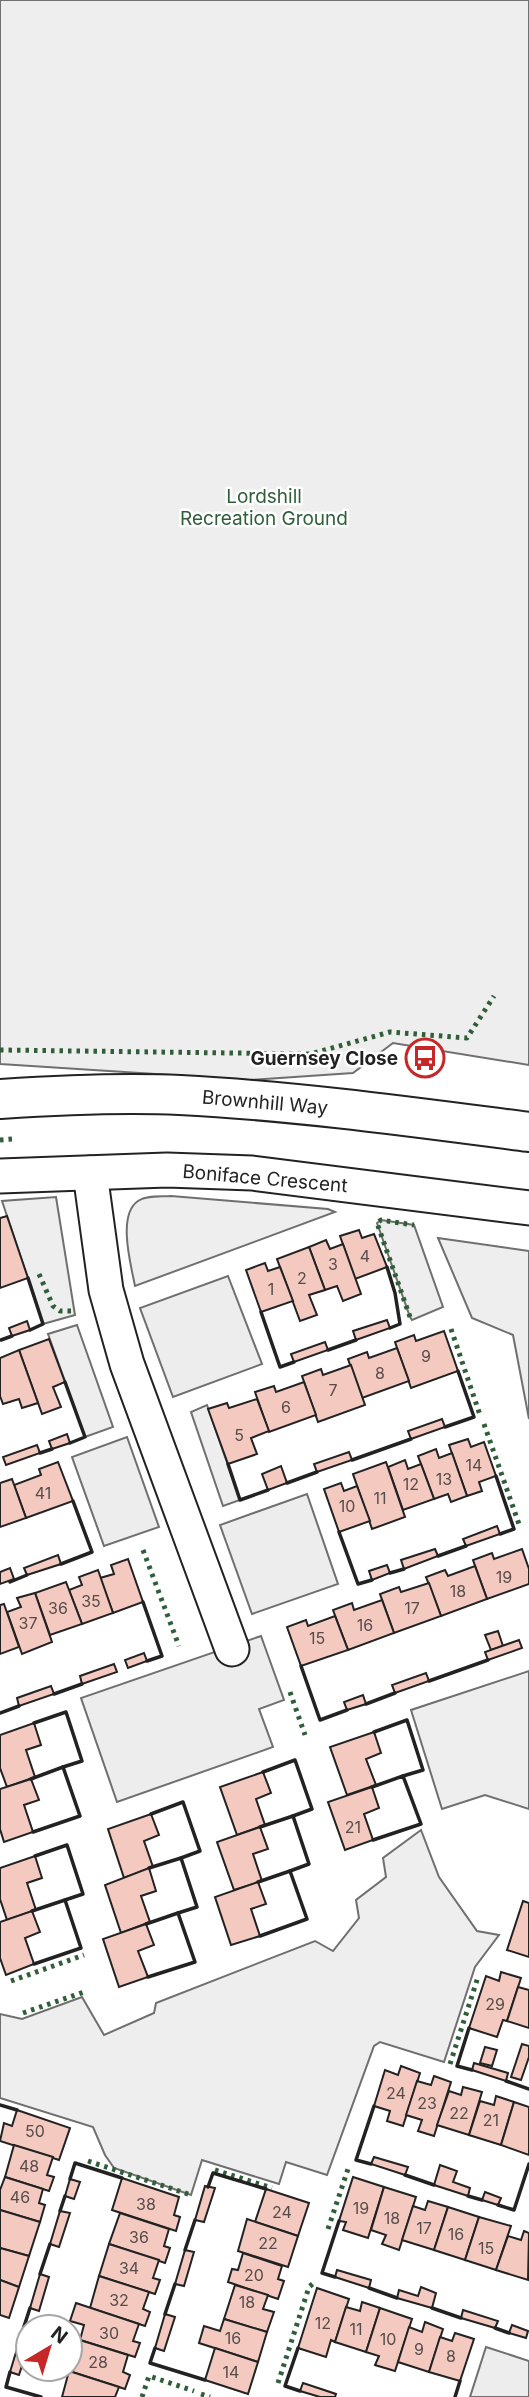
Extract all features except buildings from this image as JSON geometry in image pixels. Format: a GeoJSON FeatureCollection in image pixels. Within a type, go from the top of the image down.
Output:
{"type":"FeatureCollection","features":[{"type":"Feature","properties":{"kind":"street","name":"Brownhill Way"},"geometry":{"type":"LineString","coordinates":[[0,1099],[83,1094],[179,1095],[306,1104],[529,1132]]}},
{"type":"Feature","properties":{"kind":"street","name":"Boniface Crescent"},"geometry":{"type":"LineString","coordinates":[[0,1176],[167,1170],[252,1173],[529,1208]]}},
{"type":"Feature","properties":{"kind":"street"},"geometry":{"type":"LineString","coordinates":[[90,1172],[106,1290],[120,1341],[232,1649]]}},
{"type":"Feature","properties":{"kind":"green space","name":"Lordshill Recreation Ground"},"geometry":{"type":"Polygon","coordinates":[[[0,0],[529,0],[529,1065],[393,1043],[353,1073],[249,1080],[0,1064],[0,0]]]}},
{"type":"Feature","properties":{"kind":"green space"},"geometry":{"type":"Polygon","coordinates":[[[171,1196],[328,1209],[335,1212],[135,1286],[127,1241],[128,1217],[138,1201],[171,1196]]]}},
{"type":"Feature","properties":{"kind":"green space"},"geometry":{"type":"Polygon","coordinates":[[[56,1197],[75,1315],[43,1324],[2,1201],[56,1197]]]}},
{"type":"Feature","properties":{"kind":"green space"},"geometry":{"type":"Polygon","coordinates":[[[381,1220],[414,1225],[443,1307],[412,1320],[377,1223],[381,1220]]]}},
{"type":"Feature","properties":{"kind":"green space"},"geometry":{"type":"Polygon","coordinates":[[[438,1238],[529,1251],[529,1419],[513,1335],[472,1318],[438,1238]]]}},
{"type":"Feature","properties":{"kind":"green space"},"geometry":{"type":"Polygon","coordinates":[[[77,1325],[113,1427],[85,1437],[48,1334],[77,1325]]]}},
{"type":"Feature","properties":{"kind":"green space"},"geometry":{"type":"Polygon","coordinates":[[[207,1405],[240,1500],[223,1506],[191,1412],[207,1405]]]}},
{"type":"Feature","properties":{"kind":"green space"},"geometry":{"type":"Polygon","coordinates":[[[529,1671],[529,1809],[485,1795],[442,1809],[411,1710],[529,1671]]]}},
{"type":"Feature","properties":{"kind":"green space"},"geometry":{"type":"Polygon","coordinates":[[[421,1830],[439,1877],[477,1931],[499,1935],[475,1967],[444,2062],[380,2042],[374,2046],[327,2175],[286,2162],[279,2184],[202,2160],[191,2195],[114,2168],[93,2127],[0,2098],[0,2014],[22,2019],[82,1997],[104,2035],[154,2013],[156,2003],[315,1941],[333,1951],[359,1918],[356,1900],[386,1877],[383,1858],[421,1830]]]}},
{"type":"Feature","properties":{"kind":"shaded area"},"geometry":{"type":"Polygon","coordinates":[[[228,1276],[262,1364],[173,1397],[140,1308],[228,1276]]]}},
{"type":"Feature","properties":{"kind":"shaded area"},"geometry":{"type":"Polygon","coordinates":[[[127,1437],[159,1527],[104,1546],[72,1457],[127,1437]]]}},
{"type":"Feature","properties":{"kind":"shaded area"},"geometry":{"type":"Polygon","coordinates":[[[307,1494],[338,1584],[252,1614],[220,1525],[307,1494]]]}},
{"type":"Feature","properties":{"kind":"shaded area"},"geometry":{"type":"Polygon","coordinates":[[[261,1636],[284,1700],[259,1709],[273,1747],[117,1802],[81,1698],[261,1636]]]}},
{"type":"Feature","properties":{"kind":"shaded area"},"geometry":{"type":"Polygon","coordinates":[[[486,2347],[529,2361],[529,2397],[470,2397],[486,2347]]]}},
{"type":"Feature","properties":{"kind":"hedge"},"geometry":{"type":"LineString","coordinates":[[0,1050],[310,1054],[390,1032],[467,1038],[494,996]]}},
{"type":"Feature","properties":{"kind":"hedge"},"geometry":{"type":"LineString","coordinates":[[0,1140],[12,1139]]}},
{"type":"Feature","properties":{"kind":"hedge"},"geometry":{"type":"LineString","coordinates":[[410,1317],[377,1223],[381,1220],[414,1225]]}},
{"type":"Feature","properties":{"kind":"hedge"},"geometry":{"type":"LineString","coordinates":[[39,1274],[53,1306],[60,1311],[71,1311]]}},
{"type":"Feature","properties":{"kind":"hedge"},"geometry":{"type":"LineString","coordinates":[[451,1329],[480,1415]]}},
{"type":"Feature","properties":{"kind":"hedge"},"geometry":{"type":"LineString","coordinates":[[484,1424],[520,1527]]}},
{"type":"Feature","properties":{"kind":"hedge"},"geometry":{"type":"LineString","coordinates":[[143,1550],[179,1646]]}},
{"type":"Feature","properties":{"kind":"hedge"},"geometry":{"type":"LineString","coordinates":[[290,1692],[305,1735]]}},
{"type":"Feature","properties":{"kind":"hedge"},"geometry":{"type":"LineString","coordinates":[[11,1981],[84,1955]]}},
{"type":"Feature","properties":{"kind":"hedge"},"geometry":{"type":"LineString","coordinates":[[450,2064],[478,1977]]}},
{"type":"Feature","properties":{"kind":"hedge"},"geometry":{"type":"LineString","coordinates":[[23,2013],[87,1991]]}},
{"type":"Feature","properties":{"kind":"hedge"},"geometry":{"type":"LineString","coordinates":[[88,2161],[191,2195]]}},
{"type":"Feature","properties":{"kind":"hedge"},"geometry":{"type":"LineString","coordinates":[[328,2229],[348,2169]]}},
{"type":"Feature","properties":{"kind":"hedge"},"geometry":{"type":"LineString","coordinates":[[215,2170],[272,2188]]}},
{"type":"Feature","properties":{"kind":"hedge"},"geometry":{"type":"LineString","coordinates":[[278,2383],[309,2287],[315,2282]]}},
{"type":"Feature","properties":{"kind":"hedge"},"geometry":{"type":"LineString","coordinates":[[142,2397],[149,2376],[194,2391]]}},
{"type":"Feature","properties":{"kind":"hedge"},"geometry":{"type":"LineString","coordinates":[[201,2394],[210,2397]]}},
{"type":"Feature","properties":{"kind":"wall"},"geometry":{"type":"LineString","coordinates":[[387,1267],[400,1324],[390,1328]]}},
{"type":"Feature","properties":{"kind":"wall"},"geometry":{"type":"LineString","coordinates":[[28,1278],[43,1324],[30,1330]]}},
{"type":"Feature","properties":{"kind":"wall"},"geometry":{"type":"LineString","coordinates":[[261,1312],[280,1367],[294,1362]]}},
{"type":"Feature","properties":{"kind":"wall"},"geometry":{"type":"LineString","coordinates":[[1,1340],[12,1336]]}},
{"type":"Feature","properties":{"kind":"wall"},"geometry":{"type":"LineString","coordinates":[[328,1350],[356,1340]]}},
{"type":"Feature","properties":{"kind":"wall"},"geometry":{"type":"LineString","coordinates":[[445,1427],[474,1417],[458,1371]]}},
{"type":"Feature","properties":{"kind":"wall"},"geometry":{"type":"LineString","coordinates":[[65,1382],[85,1437],[70,1443]]}},
{"type":"Feature","properties":{"kind":"wall"},"geometry":{"type":"LineString","coordinates":[[352,1460],[411,1439]]}},
{"type":"Feature","properties":{"kind":"wall"},"geometry":{"type":"LineString","coordinates":[[40,1453],[52,1449]]}},
{"type":"Feature","properties":{"kind":"wall"},"geometry":{"type":"LineString","coordinates":[[228,1464],[240,1500],[268,1490]]}},
{"type":"Feature","properties":{"kind":"wall"},"geometry":{"type":"LineString","coordinates":[[287,1483],[317,1472]]}},
{"type":"Feature","properties":{"kind":"wall"},"geometry":{"type":"LineString","coordinates":[[496,1476],[514,1529],[500,1534]]}},
{"type":"Feature","properties":{"kind":"wall"},"geometry":{"type":"LineString","coordinates":[[61,1564],[92,1552],[73,1501]]}},
{"type":"Feature","properties":{"kind":"wall"},"geometry":{"type":"LineString","coordinates":[[339,1532],[358,1584],[372,1580]]}},
{"type":"Feature","properties":{"kind":"wall"},"geometry":{"type":"LineString","coordinates":[[438,1556],[466,1546]]}},
{"type":"Feature","properties":{"kind":"wall"},"geometry":{"type":"LineString","coordinates":[[390,1573],[404,1569]]}},
{"type":"Feature","properties":{"kind":"wall"},"geometry":{"type":"LineString","coordinates":[[10,1582],[27,1575]]}},
{"type":"Feature","properties":{"kind":"wall"},"geometry":{"type":"LineString","coordinates":[[143,1602],[162,1656],[147,1661]]}},
{"type":"Feature","properties":{"kind":"wall"},"geometry":{"type":"LineString","coordinates":[[429,1681],[488,1660]]}},
{"type":"Feature","properties":{"kind":"wall"},"geometry":{"type":"LineString","coordinates":[[301,1666],[320,1720],[347,1710]]}},
{"type":"Feature","properties":{"kind":"wall"},"geometry":{"type":"LineString","coordinates":[[54,1694],[82,1684]]}},
{"type":"Feature","properties":{"kind":"wall"},"geometry":{"type":"LineString","coordinates":[[366,1704],[395,1693]]}},
{"type":"Feature","properties":{"kind":"wall"},"geometry":{"type":"LineString","coordinates":[[0,1713],[19,1706]]}},
{"type":"Feature","properties":{"kind":"wall"},"geometry":{"type":"LineString","coordinates":[[34,1723],[66,1712],[82,1761],[63,1767]]}},
{"type":"Feature","properties":{"kind":"wall"},"geometry":{"type":"LineString","coordinates":[[374,1732],[407,1720],[423,1770],[403,1776]]}},
{"type":"Feature","properties":{"kind":"wall"},"geometry":{"type":"LineString","coordinates":[[263,1772],[295,1760],[312,1809],[293,1816]]}},
{"type":"Feature","properties":{"kind":"wall"},"geometry":{"type":"LineString","coordinates":[[31,1779],[63,1767],[80,1816],[33,1832]]}},
{"type":"Feature","properties":{"kind":"wall"},"geometry":{"type":"LineString","coordinates":[[372,1787],[403,1776],[421,1824],[373,1840]]}},
{"type":"Feature","properties":{"kind":"wall"},"geometry":{"type":"LineString","coordinates":[[151,1814],[183,1802],[200,1851],[181,1858]]}},
{"type":"Feature","properties":{"kind":"wall"},"geometry":{"type":"LineString","coordinates":[[260,1827],[293,1816],[309,1864],[290,1871]]}},
{"type":"Feature","properties":{"kind":"wall"},"geometry":{"type":"LineString","coordinates":[[35,1856],[67,1845],[83,1894],[65,1900]]}},
{"type":"Feature","properties":{"kind":"wall"},"geometry":{"type":"LineString","coordinates":[[149,1868],[181,1858],[197,1907],[178,1913]]}},
{"type":"Feature","properties":{"kind":"wall"},"geometry":{"type":"LineString","coordinates":[[258,1882],[290,1871],[307,1919],[260,1936]]}},
{"type":"Feature","properties":{"kind":"wall"},"geometry":{"type":"LineString","coordinates":[[32,1911],[65,1900],[81,1948],[34,1964]]}},
{"type":"Feature","properties":{"kind":"wall"},"geometry":{"type":"LineString","coordinates":[[146,1924],[178,1913],[195,1962],[148,1977]]}},
{"type":"Feature","properties":{"kind":"wall"},"geometry":{"type":"LineString","coordinates":[[469,2028],[457,2066],[472,2070]]}},
{"type":"Feature","properties":{"kind":"wall"},"geometry":{"type":"LineString","coordinates":[[506,2081],[529,2089]]}},
{"type":"Feature","properties":{"kind":"wall"},"geometry":{"type":"LineString","coordinates":[[0,2105],[17,2110]]}},
{"type":"Feature","properties":{"kind":"wall"},"geometry":{"type":"LineString","coordinates":[[371,2164],[356,2160],[374,2106]]}},
{"type":"Feature","properties":{"kind":"wall"},"geometry":{"type":"LineString","coordinates":[[70,2179],[75,2163],[122,2178]]}},
{"type":"Feature","properties":{"kind":"wall"},"geometry":{"type":"LineString","coordinates":[[498,2205],[514,2210],[529,2164]]}},
{"type":"Feature","properties":{"kind":"wall"},"geometry":{"type":"LineString","coordinates":[[208,2187],[213,2173],[266,2189]]}},
{"type":"Feature","properties":{"kind":"wall"},"geometry":{"type":"LineString","coordinates":[[405,2175],[434,2185]]}},
{"type":"Feature","properties":{"kind":"wall"},"geometry":{"type":"LineString","coordinates":[[60,2211],[65,2196]]}},
{"type":"Feature","properties":{"kind":"wall"},"geometry":{"type":"LineString","coordinates":[[468,2196],[482,2200]]}},
{"type":"Feature","properties":{"kind":"wall"},"geometry":{"type":"LineString","coordinates":[[185,2250],[195,2220]]}},
{"type":"Feature","properties":{"kind":"wall"},"geometry":{"type":"LineString","coordinates":[[335,2277],[322,2273],[339,2221]]}},
{"type":"Feature","properties":{"kind":"wall"},"geometry":{"type":"LineString","coordinates":[[40,2274],[50,2244]]}},
{"type":"Feature","properties":{"kind":"wall"},"geometry":{"type":"LineString","coordinates":[[165,2314],[175,2284]]}},
{"type":"Feature","properties":{"kind":"wall"},"geometry":{"type":"LineString","coordinates":[[369,2288],[397,2298]]}},
{"type":"Feature","properties":{"kind":"wall"},"geometry":{"type":"LineString","coordinates":[[28,2313],[30,2308]]}},
{"type":"Feature","properties":{"kind":"wall"},"geometry":{"type":"LineString","coordinates":[[432,2308],[461,2318]]}},
{"type":"Feature","properties":{"kind":"wall"},"geometry":{"type":"LineString","coordinates":[[495,2328],[509,2333]]}},
{"type":"Feature","properties":{"kind":"wall"},"geometry":{"type":"LineString","coordinates":[[155,2348],[150,2363],[205,2380]]}},
{"type":"Feature","properties":{"kind":"wall"},"geometry":{"type":"LineString","coordinates":[[298,2348],[285,2386],[300,2391]]}},
{"type":"Feature","properties":{"kind":"wall"},"geometry":{"type":"LineString","coordinates":[[10,2372],[6,2387],[41,2397]]}},
{"type":"Feature","properties":{"kind":"wall"},"geometry":{"type":"LineString","coordinates":[[455,2397],[460,2381]]}},
{"type":"Feature","properties":{"kind":"place","name":"Guernsey Close"},"geometry":{"type":"Point","coordinates":[425,1058]}}]}
